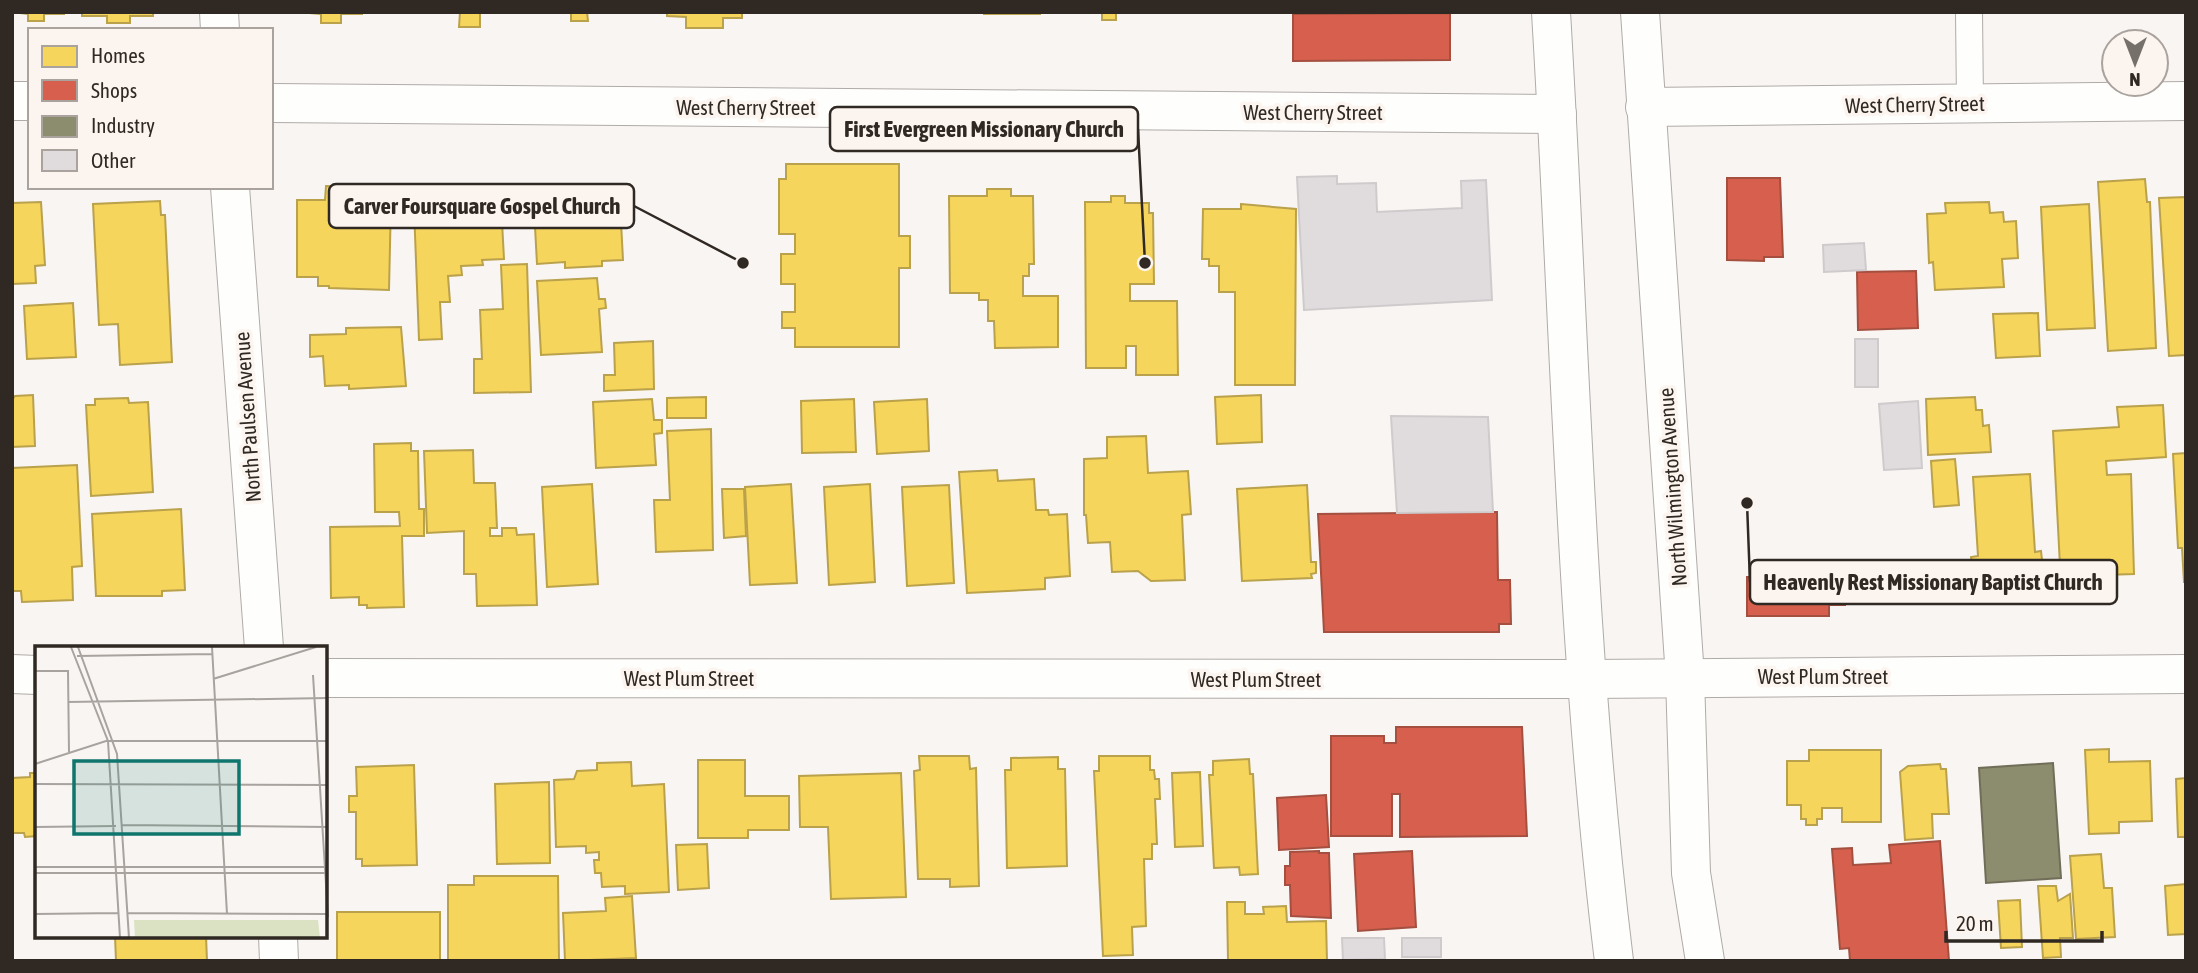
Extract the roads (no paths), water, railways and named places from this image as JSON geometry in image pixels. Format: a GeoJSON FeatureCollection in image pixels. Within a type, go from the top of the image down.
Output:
{"type":"FeatureCollection","features":[{"type":"Feature","properties":{"kind":"street"},"geometry":{"type":"LineString","coordinates":[[1551,12],[1574,493],[1614,961]]}},
{"type":"Feature","properties":{"kind":"street","name":"North Wilmington Avenue"},"geometry":{"type":"LineString","coordinates":[[1640,12],[1685,677],[1691,873],[1705,961]]}},
{"type":"Feature","properties":{"kind":"street","name":"West Cherry Street"},"geometry":{"type":"LineString","coordinates":[[1645,107],[2186,100]]}},
{"type":"Feature","properties":{"kind":"street","name":"West Cherry Street"},"geometry":{"type":"LineString","coordinates":[[273,103],[1557,114]]}},
{"type":"Feature","properties":{"kind":"street","name":"North Paulsen Avenue"},"geometry":{"type":"LineString","coordinates":[[230,189],[264,646]]}},
{"type":"Feature","properties":{"kind":"street"},"geometry":{"type":"LineString","coordinates":[[12,674],[35,675]]}},
{"type":"Feature","properties":{"kind":"street","name":"West Plum Street"},"geometry":{"type":"LineString","coordinates":[[327,678],[1588,679],[2186,674]]}},
{"type":"Feature","properties":{"kind":"street"},"geometry":{"type":"LineString","coordinates":[[278,938],[279,961]]}},
{"type":"Feature","properties":{"kind":"lane"},"geometry":{"type":"LineString","coordinates":[[1969,12],[1970,103]]}},
{"type":"Feature","properties":{"kind":"place","name":"Carver Foursquare Gospel Church"},"geometry":{"type":"Point","coordinates":[743,263]}},
{"type":"Feature","properties":{"kind":"place","name":"First Evergreen Missionary Church"},"geometry":{"type":"Point","coordinates":[1145,263]}},
{"type":"Feature","properties":{"kind":"place","name":"Heavenly Rest Missionary Baptist Church"},"geometry":{"type":"Point","coordinates":[1747,503]}}]}
